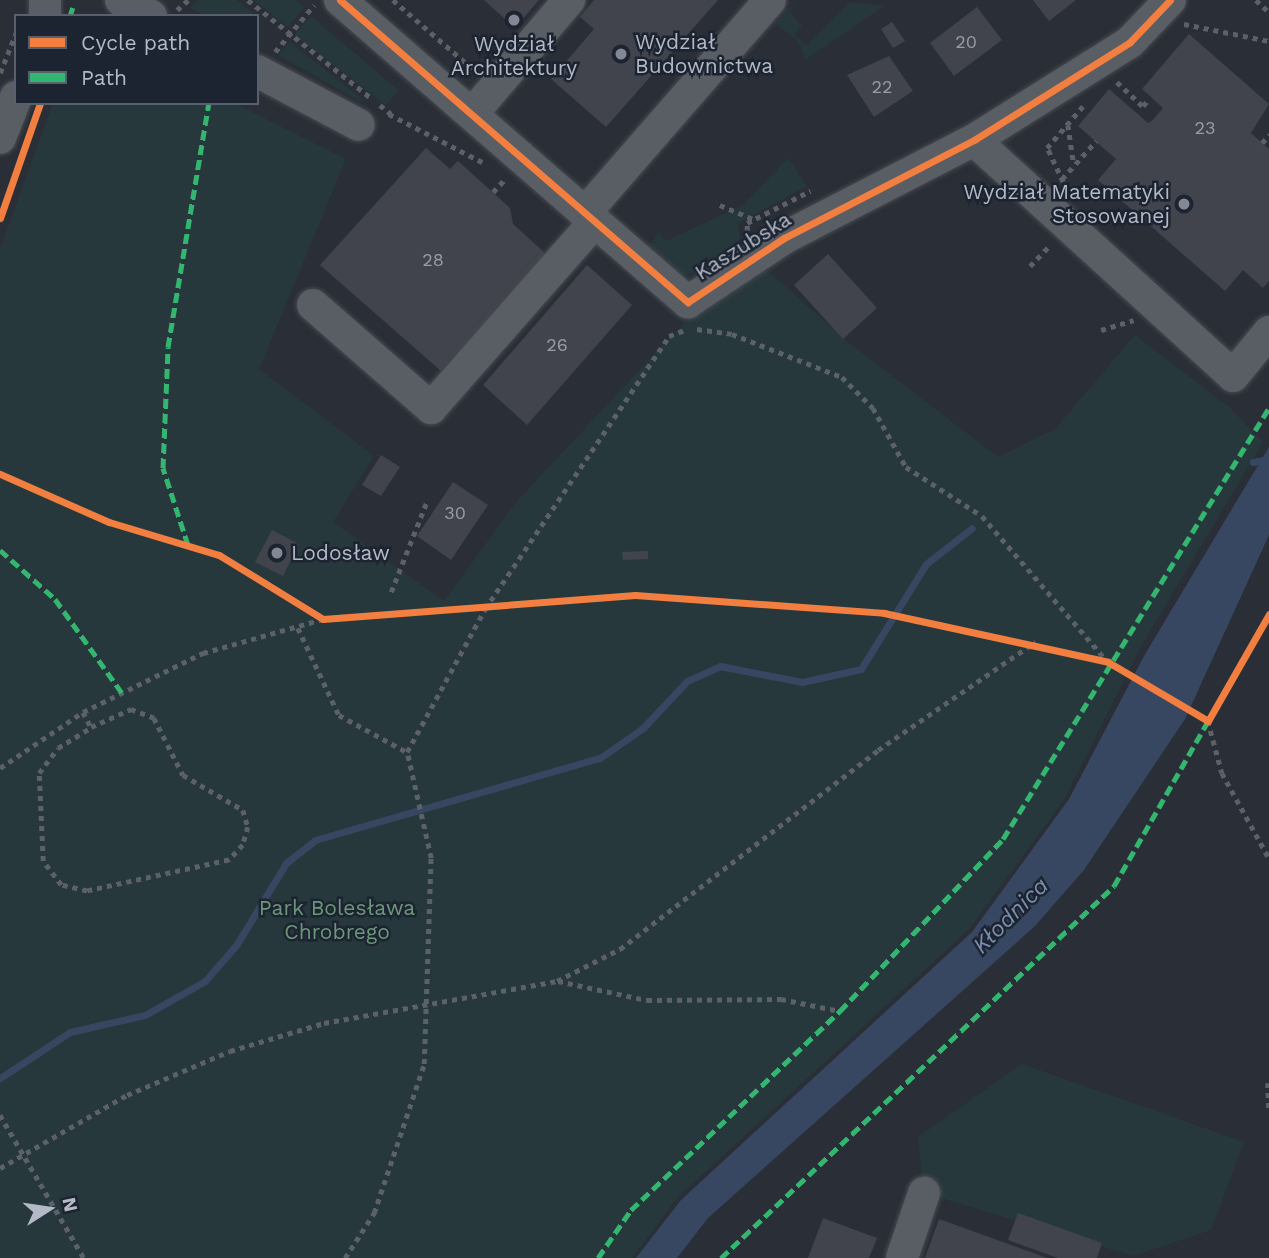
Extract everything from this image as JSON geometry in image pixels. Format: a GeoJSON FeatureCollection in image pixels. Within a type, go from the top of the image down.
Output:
{"type":"FeatureCollection","features":[{"type":"Feature","properties":{"kind":"street"},"geometry":{"type":"LineString","coordinates":[[121,0],[147,14]]}},
{"type":"Feature","properties":{"kind":"street","name":"Kaszubska"},"geometry":{"type":"LineString","coordinates":[[340,0],[688,302],[784,238],[974,139],[1130,42],[1170,10]]}},
{"type":"Feature","properties":{"kind":"street"},"geometry":{"type":"LineString","coordinates":[[472,114],[569,0]]}},
{"type":"Feature","properties":{"kind":"street"},"geometry":{"type":"LineString","coordinates":[[313,305],[431,408],[771,0]]}},
{"type":"Feature","properties":{"kind":"street"},"geometry":{"type":"LineString","coordinates":[[259,72],[359,125]]}},
{"type":"Feature","properties":{"kind":"street"},"geometry":{"type":"LineString","coordinates":[[0,138],[14,102]]}},
{"type":"Feature","properties":{"kind":"street"},"geometry":{"type":"LineString","coordinates":[[974,139],[1233,376],[1269,332]]}},
{"type":"Feature","properties":{"kind":"street"},"geometry":{"type":"LineString","coordinates":[[902,1258],[924,1194]]}},
{"type":"Feature","properties":{"kind":"path"},"geometry":{"type":"LineString","coordinates":[[248,0],[391,114],[508,176]]}},
{"type":"Feature","properties":{"kind":"path"},"geometry":{"type":"LineString","coordinates":[[259,70],[318,0]]}},
{"type":"Feature","properties":{"kind":"path"},"geometry":{"type":"LineString","coordinates":[[393,0],[479,75],[487,66]]}},
{"type":"Feature","properties":{"kind":"path"},"geometry":{"type":"LineString","coordinates":[[1256,0],[1269,12]]}},
{"type":"Feature","properties":{"kind":"path"},"geometry":{"type":"LineString","coordinates":[[1170,10],[1269,41]]}},
{"type":"Feature","properties":{"kind":"path"},"geometry":{"type":"LineString","coordinates":[[0,73],[14,38]]}},
{"type":"Feature","properties":{"kind":"path"},"geometry":{"type":"LineString","coordinates":[[1111,76],[1143,106],[1148,100]]}},
{"type":"Feature","properties":{"kind":"path"},"geometry":{"type":"LineString","coordinates":[[359,125],[391,114]]}},
{"type":"Feature","properties":{"kind":"path"},"geometry":{"type":"LineString","coordinates":[[1068,125],[1074,165]]}},
{"type":"Feature","properties":{"kind":"path"},"geometry":{"type":"LineString","coordinates":[[1262,143],[1269,135]]}},
{"type":"Feature","properties":{"kind":"path"},"geometry":{"type":"LineString","coordinates":[[1062,179],[1096,141]]}},
{"type":"Feature","properties":{"kind":"path"},"geometry":{"type":"LineString","coordinates":[[1047,148],[1067,191]]}},
{"type":"Feature","properties":{"kind":"path"},"geometry":{"type":"LineString","coordinates":[[720,205],[754,219]]}},
{"type":"Feature","properties":{"kind":"path"},"geometry":{"type":"LineString","coordinates":[[1030,266],[1057,236]]}},
{"type":"Feature","properties":{"kind":"path"},"geometry":{"type":"LineString","coordinates":[[407,752],[485,609],[669,336],[694,328],[732,334],[842,377],[873,408],[906,467],[982,516],[1108,662]]}},
{"type":"Feature","properties":{"kind":"path"},"geometry":{"type":"LineString","coordinates":[[391,592],[427,501]]}},
{"type":"Feature","properties":{"kind":"path"},"geometry":{"type":"LineString","coordinates":[[0,768],[83,712],[203,653],[323,619]]}},
{"type":"Feature","properties":{"kind":"path"},"geometry":{"type":"LineString","coordinates":[[298,628],[340,715],[407,752],[426,820],[430,1002],[424,1064],[404,1135],[374,1213],[345,1258]]}},
{"type":"Feature","properties":{"kind":"path"},"geometry":{"type":"LineString","coordinates":[[0,1168],[127,1095],[230,1051],[430,1002],[557,981],[620,949],[708,888],[878,750],[1035,642]]}},
{"type":"Feature","properties":{"kind":"path"},"geometry":{"type":"LineString","coordinates":[[143,710],[183,775],[243,810],[248,827],[243,845],[229,860],[152,877],[87,891],[61,885],[43,860],[39,773],[58,747],[91,727],[121,711],[143,710]]}},
{"type":"Feature","properties":{"kind":"path"},"geometry":{"type":"LineString","coordinates":[[83,712],[91,727]]}},
{"type":"Feature","properties":{"kind":"path"},"geometry":{"type":"LineString","coordinates":[[1208,721],[1222,774],[1269,859]]}},
{"type":"Feature","properties":{"kind":"path"},"geometry":{"type":"LineString","coordinates":[[557,981],[647,1000],[781,999],[839,1011]]}},
{"type":"Feature","properties":{"kind":"path"},"geometry":{"type":"LineString","coordinates":[[1268,1083],[1269,1108]]}},
{"type":"Feature","properties":{"kind":"path"},"geometry":{"type":"LineString","coordinates":[[0,1115],[83,1258]]}},
{"type":"Feature","properties":{"kind":"green space"},"geometry":{"type":"Polygon","coordinates":[[[198,0],[237,0],[254,14],[201,14],[190,8],[198,0]]]}},
{"type":"Feature","properties":{"kind":"green space"},"geometry":{"type":"Polygon","coordinates":[[[254,0],[296,0],[304,7],[288,27],[254,0]]]}},
{"type":"Feature","properties":{"kind":"green space"},"geometry":{"type":"Polygon","coordinates":[[[797,0],[790,12],[802,26],[794,34],[806,46],[850,2],[884,6],[806,59],[798,41],[776,24],[719,85],[797,0]]]}},
{"type":"Feature","properties":{"kind":"green space"},"geometry":{"type":"Polygon","coordinates":[[[311,16],[399,91],[386,105],[294,35],[311,16]]]}},
{"type":"Feature","properties":{"kind":"green space"},"geometry":{"type":"Polygon","coordinates":[[[290,42],[362,99],[361,102],[278,55],[290,42]]]}},
{"type":"Feature","properties":{"kind":"green space","name":"Park Bolesława Chrobrego"},"geometry":{"type":"Polygon","coordinates":[[[52,105],[238,105],[346,159],[259,369],[374,456],[333,522],[444,601],[517,501],[690,316],[765,268],[844,339],[998,457],[1055,429],[1135,335],[1229,407],[1263,442],[1139,650],[1064,800],[969,929],[678,1197],[632,1258],[0,1258],[0,249],[52,105]]]}},
{"type":"Feature","properties":{"kind":"green space"},"geometry":{"type":"Polygon","coordinates":[[[788,158],[807,186],[738,223],[741,254],[723,267],[680,276],[646,249],[658,234],[666,241],[743,205],[788,158]]]}},
{"type":"Feature","properties":{"kind":"green space"},"geometry":{"type":"Polygon","coordinates":[[[1022,1064],[1244,1142],[1211,1230],[1133,1256],[924,1193],[918,1137],[1022,1064]]]}},
{"type":"Feature","properties":{"kind":"water","name":"Kłodnica"},"geometry":{"type":"Polygon","coordinates":[[[1269,447],[1269,535],[1185,719],[1084,870],[1034,927],[708,1218],[677,1258],[636,1258],[681,1200],[972,932],[1069,799],[1144,656],[1269,447]]]}},
{"type":"Feature","properties":{"kind":"building","name":"Wydział Architektury"},"geometry":{"type":"Polygon","coordinates":[[[484,0],[539,0],[515,28],[484,0]]]}},
{"type":"Feature","properties":{"kind":"building","name":"Wydział Budownictwa"},"geometry":{"type":"Polygon","coordinates":[[[594,0],[718,0],[606,127],[551,79],[594,29],[580,17],[594,0]]]}},
{"type":"Feature","properties":{"kind":"building"},"geometry":{"type":"Polygon","coordinates":[[[1033,0],[1076,0],[1049,21],[1033,0]]]}},
{"type":"Feature","properties":{"kind":"building"},"geometry":{"type":"Polygon","coordinates":[[[977,7],[1002,40],[954,76],[930,43],[977,7]]]}},
{"type":"Feature","properties":{"kind":"building"},"geometry":{"type":"Polygon","coordinates":[[[892,22],[905,41],[893,48],[881,29],[892,22]]]}},
{"type":"Feature","properties":{"kind":"building"},"geometry":{"type":"Polygon","coordinates":[[[1189,34],[1269,104],[1251,133],[1269,149],[1269,281],[1263,288],[1243,270],[1225,291],[1098,180],[1116,159],[1078,126],[1109,89],[1148,123],[1153,120],[1163,108],[1142,89],[1189,34]]]}},
{"type":"Feature","properties":{"kind":"building"},"geometry":{"type":"Polygon","coordinates":[[[889,56],[913,91],[874,117],[847,75],[889,56]]]}},
{"type":"Feature","properties":{"kind":"building"},"geometry":{"type":"Polygon","coordinates":[[[426,148],[450,169],[458,161],[510,208],[513,224],[546,254],[441,371],[320,265],[426,148]]]}},
{"type":"Feature","properties":{"kind":"building"},"geometry":{"type":"Polygon","coordinates":[[[828,254],[877,308],[843,339],[794,285],[828,254]]]}},
{"type":"Feature","properties":{"kind":"building"},"geometry":{"type":"Polygon","coordinates":[[[587,265],[632,305],[527,425],[483,385],[587,265]]]}},
{"type":"Feature","properties":{"kind":"building"},"geometry":{"type":"Polygon","coordinates":[[[381,455],[400,467],[381,496],[362,485],[381,455]]]}},
{"type":"Feature","properties":{"kind":"building"},"geometry":{"type":"Polygon","coordinates":[[[453,482],[488,505],[451,560],[417,536],[453,482]]]}},
{"type":"Feature","properties":{"kind":"building","name":"Lodosław"},"geometry":{"type":"Polygon","coordinates":[[[272,530],[299,544],[283,576],[255,562],[272,530]]]}},
{"type":"Feature","properties":{"kind":"building"},"geometry":{"type":"Polygon","coordinates":[[[648,551],[648,559],[623,560],[622,552],[648,551]]]}},
{"type":"Feature","properties":{"kind":"building"},"geometry":{"type":"Polygon","coordinates":[[[1018,1213],[1102,1243],[1097,1258],[1058,1258],[1008,1240],[1018,1213]]]}},
{"type":"Feature","properties":{"kind":"building"},"geometry":{"type":"Polygon","coordinates":[[[823,1218],[877,1238],[869,1258],[808,1258],[823,1218]]]}},
{"type":"Feature","properties":{"kind":"building"},"geometry":{"type":"Polygon","coordinates":[[[939,1219],[1047,1258],[925,1258],[939,1219]]]}},
{"type":"Feature","properties":{"kind":"waterway"},"geometry":{"type":"LineString","coordinates":[[1253,462],[1269,459]]}},
{"type":"Feature","properties":{"kind":"waterway"},"geometry":{"type":"LineString","coordinates":[[0,1078],[70,1032],[145,1015],[205,981],[237,944],[286,863],[315,840],[600,758],[643,728],[687,681],[720,666],[802,682],[861,669],[926,564],[972,528]]}},
{"type":"Feature","properties":{"kind":"marked path"},"geometry":{"type":"LineString","coordinates":[[71,14],[73,7]]}},
{"type":"Feature","properties":{"kind":"marked path"},"geometry":{"type":"LineString","coordinates":[[188,545],[163,468],[168,347],[209,105]]}},
{"type":"Feature","properties":{"kind":"marked path"},"geometry":{"type":"LineString","coordinates":[[598,1258],[631,1210],[840,1011],[1003,839],[1269,408]]}},
{"type":"Feature","properties":{"kind":"marked path"},"geometry":{"type":"LineString","coordinates":[[0,550],[55,599],[122,693]]}},
{"type":"Feature","properties":{"kind":"marked path"},"geometry":{"type":"LineString","coordinates":[[721,1258],[1114,886],[1208,721]]}},
{"type":"Feature","properties":{"kind":"cycle path"},"geometry":{"type":"LineString","coordinates":[[340,0],[688,302],[784,238],[974,140],[1130,42],[1170,0]]}},
{"type":"Feature","properties":{"kind":"cycle path"},"geometry":{"type":"LineString","coordinates":[[0,218],[39,105]]}},
{"type":"Feature","properties":{"kind":"cycle path"},"geometry":{"type":"LineString","coordinates":[[0,474],[109,522],[219,555],[323,619],[635,595],[884,613],[1108,662],[1208,721],[1269,614]]}},
{"type":"Feature","properties":{"kind":"place","name":"Wydział Architektury"},"geometry":{"type":"Point","coordinates":[514,20]}},
{"type":"Feature","properties":{"kind":"place","name":"Wydział Budownictwa"},"geometry":{"type":"Point","coordinates":[621,54]}},
{"type":"Feature","properties":{"kind":"place","name":"Wydział Matematyki Stosowanej"},"geometry":{"type":"Point","coordinates":[1184,204]}},
{"type":"Feature","properties":{"kind":"place","name":"Lodosław"},"geometry":{"type":"Point","coordinates":[277,553]}}]}
